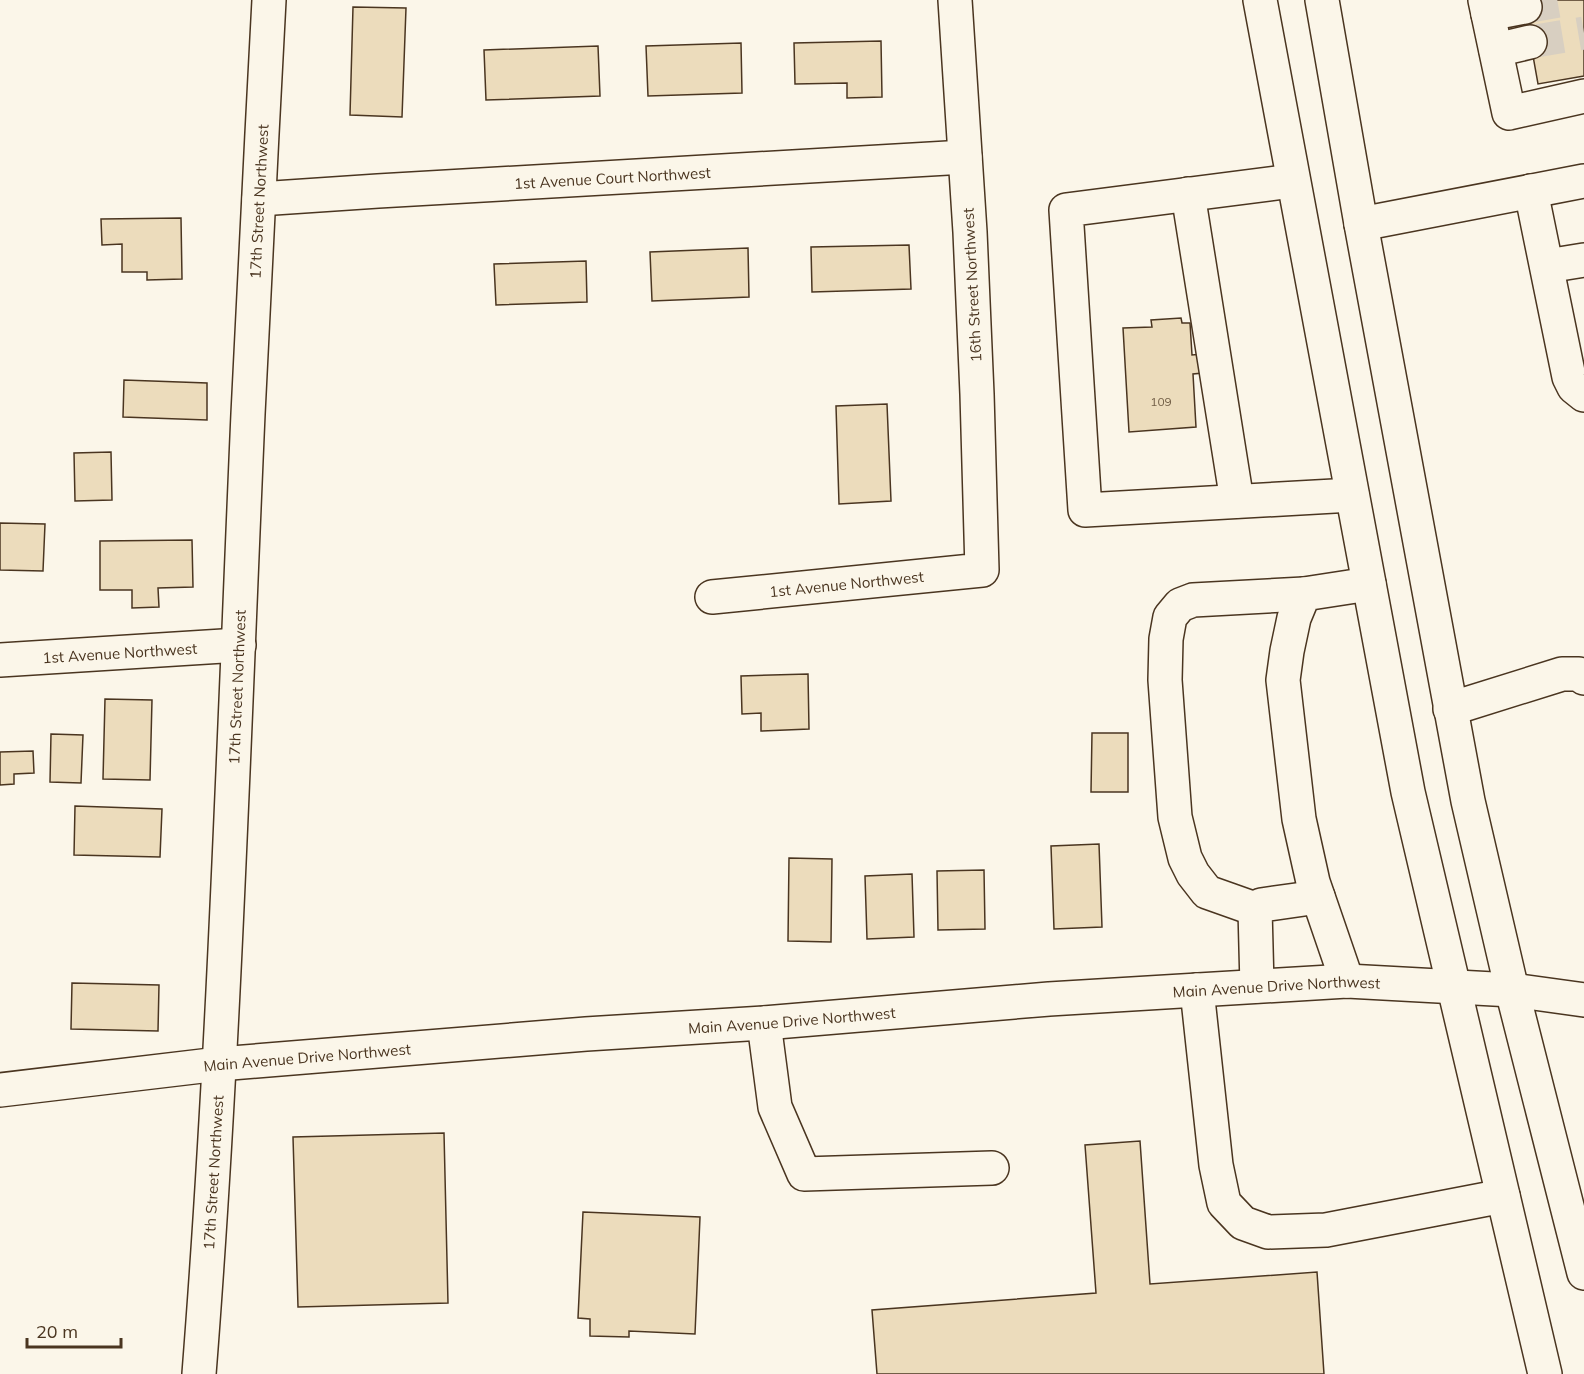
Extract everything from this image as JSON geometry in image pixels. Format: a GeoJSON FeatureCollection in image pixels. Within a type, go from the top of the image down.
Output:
{"type":"FeatureCollection","features":[{"type":"Feature","properties":{"kind":"main road","name":"17th Street Northwest"},"geometry":{"type":"LineString","coordinates":[[199,1374],[212,1205],[269,0]]}},
{"type":"Feature","properties":{"kind":"main road","name":"16th Street Northwest"},"geometry":{"type":"LineString","coordinates":[[956,0],[978,394],[982,570]]}},
{"type":"Feature","properties":{"kind":"main road"},"geometry":{"type":"LineString","coordinates":[[1260,0],[1408,792],[1545,1374]]}},
{"type":"Feature","properties":{"kind":"main road"},"geometry":{"type":"LineString","coordinates":[[1322,0],[1467,801],[1584,1274]]}},
{"type":"Feature","properties":{"kind":"main road"},"geometry":{"type":"LineString","coordinates":[[1524,7],[1486,7],[1509,113],[1584,96]]}},
{"type":"Feature","properties":{"kind":"main road"},"geometry":{"type":"LineString","coordinates":[[1496,50],[1530,42]]}},
{"type":"Feature","properties":{"kind":"main road","name":"1st Avenue Court Northwest"},"geometry":{"type":"LineString","coordinates":[[260,199],[378,190],[965,157]]}},
{"type":"Feature","properties":{"kind":"main road"},"geometry":{"type":"LineString","coordinates":[[1292,181],[1066,210],[1085,510],[1352,495]]}},
{"type":"Feature","properties":{"kind":"main road"},"geometry":{"type":"LineString","coordinates":[[1361,224],[1584,181]]}},
{"type":"Feature","properties":{"kind":"main road"},"geometry":{"type":"LineString","coordinates":[[1531,191],[1569,377],[1574,387],[1584,395]]}},
{"type":"Feature","properties":{"kind":"main road"},"geometry":{"type":"LineString","coordinates":[[1188,194],[1237,501]]}},
{"type":"Feature","properties":{"kind":"main road"},"geometry":{"type":"LineString","coordinates":[[1549,277],[1584,260]]}},
{"type":"Feature","properties":{"kind":"main road"},"geometry":{"type":"LineString","coordinates":[[1549,277],[1584,280]]}},
{"type":"Feature","properties":{"kind":"main road","name":"1st Avenue Northwest"},"geometry":{"type":"LineString","coordinates":[[712,597],[982,570]]}},
{"type":"Feature","properties":{"kind":"main road"},"geometry":{"type":"LineString","coordinates":[[1255,909],[1207,892],[1193,874],[1185,858],[1175,817],[1165,680],[1166,639],[1170,617],[1180,605],[1193,600],[1304,594],[1369,584]]}},
{"type":"Feature","properties":{"kind":"main road"},"geometry":{"type":"LineString","coordinates":[[1304,594],[1294,618],[1283,680],[1299,819],[1318,897],[1347,981]]}},
{"type":"Feature","properties":{"kind":"main road","name":"1st Avenue Northwest"},"geometry":{"type":"LineString","coordinates":[[0,660],[239,645]]}},
{"type":"Feature","properties":{"kind":"main road"},"geometry":{"type":"LineString","coordinates":[[1450,709],[1562,674],[1579,674],[1584,678]]}},
{"type":"Feature","properties":{"kind":"main road"},"geometry":{"type":"LineString","coordinates":[[1255,909],[1261,905],[1318,897]]}},
{"type":"Feature","properties":{"kind":"main road"},"geometry":{"type":"LineString","coordinates":[[1255,909],[1257,986]]}},
{"type":"Feature","properties":{"kind":"main road","name":"Main Avenue Drive Northwest"},"geometry":{"type":"LineString","coordinates":[[0,1090],[219,1064],[1049,999],[1257,986],[1347,981],[1512,990],[1584,1000]]}},
{"type":"Feature","properties":{"kind":"main road"},"geometry":{"type":"LineString","coordinates":[[1197,990],[1216,1165],[1224,1203],[1243,1223],[1268,1232],[1326,1230],[1503,1196]]}},
{"type":"Feature","properties":{"kind":"main road"},"geometry":{"type":"LineString","coordinates":[[764,1023],[775,1107],[804,1174],[992,1168]]}},
{"type":"Feature","properties":{"kind":"building"},"geometry":{"type":"Polygon","coordinates":[[[1523,0],[1584,0],[1584,76],[1538,84],[1523,0]]]}},
{"type":"Feature","properties":{"kind":"building"},"geometry":{"type":"Polygon","coordinates":[[[353,7],[406,8],[402,117],[350,115],[353,7]]]}},
{"type":"Feature","properties":{"kind":"building"},"geometry":{"type":"Polygon","coordinates":[[[881,41],[882,97],[847,98],[847,83],[795,84],[794,43],[881,41]]]}},
{"type":"Feature","properties":{"kind":"building"},"geometry":{"type":"Polygon","coordinates":[[[741,43],[742,93],[648,96],[646,46],[741,43]]]}},
{"type":"Feature","properties":{"kind":"building"},"geometry":{"type":"Polygon","coordinates":[[[598,46],[600,96],[486,100],[484,50],[598,46]]]}},
{"type":"Feature","properties":{"kind":"building"},"geometry":{"type":"Polygon","coordinates":[[[181,218],[182,279],[147,280],[147,272],[122,272],[122,244],[102,245],[101,219],[181,218]]]}},
{"type":"Feature","properties":{"kind":"building"},"geometry":{"type":"Polygon","coordinates":[[[909,245],[911,289],[812,292],[811,247],[909,245]]]}},
{"type":"Feature","properties":{"kind":"building"},"geometry":{"type":"Polygon","coordinates":[[[748,248],[749,297],[652,301],[650,252],[748,248]]]}},
{"type":"Feature","properties":{"kind":"building"},"geometry":{"type":"Polygon","coordinates":[[[586,261],[587,302],[496,305],[494,264],[586,261]]]}},
{"type":"Feature","properties":{"kind":"building"},"geometry":{"type":"Polygon","coordinates":[[[1181,318],[1182,323],[1190,323],[1192,355],[1203,354],[1203,373],[1193,374],[1196,427],[1129,432],[1123,328],[1152,327],[1151,320],[1181,318]]]}},
{"type":"Feature","properties":{"kind":"building"},"geometry":{"type":"Polygon","coordinates":[[[124,380],[207,383],[207,420],[123,417],[124,380]]]}},
{"type":"Feature","properties":{"kind":"building"},"geometry":{"type":"Polygon","coordinates":[[[887,404],[891,501],[839,504],[836,406],[887,404]]]}},
{"type":"Feature","properties":{"kind":"building"},"geometry":{"type":"Polygon","coordinates":[[[111,452],[112,500],[75,501],[74,453],[111,452]]]}},
{"type":"Feature","properties":{"kind":"building"},"geometry":{"type":"Polygon","coordinates":[[[0,523],[45,524],[43,571],[0,570],[0,523]]]}},
{"type":"Feature","properties":{"kind":"building"},"geometry":{"type":"Polygon","coordinates":[[[192,540],[193,587],[158,588],[159,607],[132,608],[132,590],[100,590],[100,541],[192,540]]]}},
{"type":"Feature","properties":{"kind":"building"},"geometry":{"type":"Polygon","coordinates":[[[808,674],[809,729],[761,731],[761,713],[742,714],[741,676],[808,674]]]}},
{"type":"Feature","properties":{"kind":"building"},"geometry":{"type":"Polygon","coordinates":[[[105,699],[152,700],[150,780],[103,779],[105,699]]]}},
{"type":"Feature","properties":{"kind":"building"},"geometry":{"type":"Polygon","coordinates":[[[1092,733],[1128,733],[1128,792],[1091,792],[1092,733]]]}},
{"type":"Feature","properties":{"kind":"building"},"geometry":{"type":"Polygon","coordinates":[[[51,734],[83,735],[81,783],[50,782],[51,734]]]}},
{"type":"Feature","properties":{"kind":"building"},"geometry":{"type":"Polygon","coordinates":[[[33,751],[34,773],[14,774],[14,784],[0,785],[0,752],[33,751]]]}},
{"type":"Feature","properties":{"kind":"building"},"geometry":{"type":"Polygon","coordinates":[[[75,806],[162,809],[160,857],[74,855],[75,806]]]}},
{"type":"Feature","properties":{"kind":"building"},"geometry":{"type":"Polygon","coordinates":[[[1099,844],[1102,927],[1054,929],[1051,846],[1099,844]]]}},
{"type":"Feature","properties":{"kind":"building"},"geometry":{"type":"Polygon","coordinates":[[[789,858],[832,859],[831,942],[788,941],[789,858]]]}},
{"type":"Feature","properties":{"kind":"building"},"geometry":{"type":"Polygon","coordinates":[[[984,870],[985,929],[938,930],[937,871],[984,870]]]}},
{"type":"Feature","properties":{"kind":"building"},"geometry":{"type":"Polygon","coordinates":[[[912,874],[914,937],[867,939],[865,876],[912,874]]]}},
{"type":"Feature","properties":{"kind":"building"},"geometry":{"type":"Polygon","coordinates":[[[72,983],[159,985],[158,1031],[71,1029],[72,983]]]}},
{"type":"Feature","properties":{"kind":"building"},"geometry":{"type":"Polygon","coordinates":[[[444,1133],[448,1303],[298,1307],[293,1137],[444,1133]]]}},
{"type":"Feature","properties":{"kind":"building"},"geometry":{"type":"Polygon","coordinates":[[[1140,1141],[1150,1284],[1317,1272],[1324,1374],[877,1374],[872,1310],[1096,1293],[1085,1145],[1140,1141]]]}},
{"type":"Feature","properties":{"kind":"building"},"geometry":{"type":"Polygon","coordinates":[[[583,1212],[700,1217],[695,1334],[629,1331],[629,1337],[590,1336],[590,1319],[578,1318],[583,1212]]]}},
{"type":"Feature","properties":{"kind":"tunnel"},"geometry":{"type":"LineString","coordinates":[[1525,7],[1564,0]]}},
{"type":"Feature","properties":{"kind":"tunnel"},"geometry":{"type":"LineString","coordinates":[[1530,42],[1584,33]]}}]}
